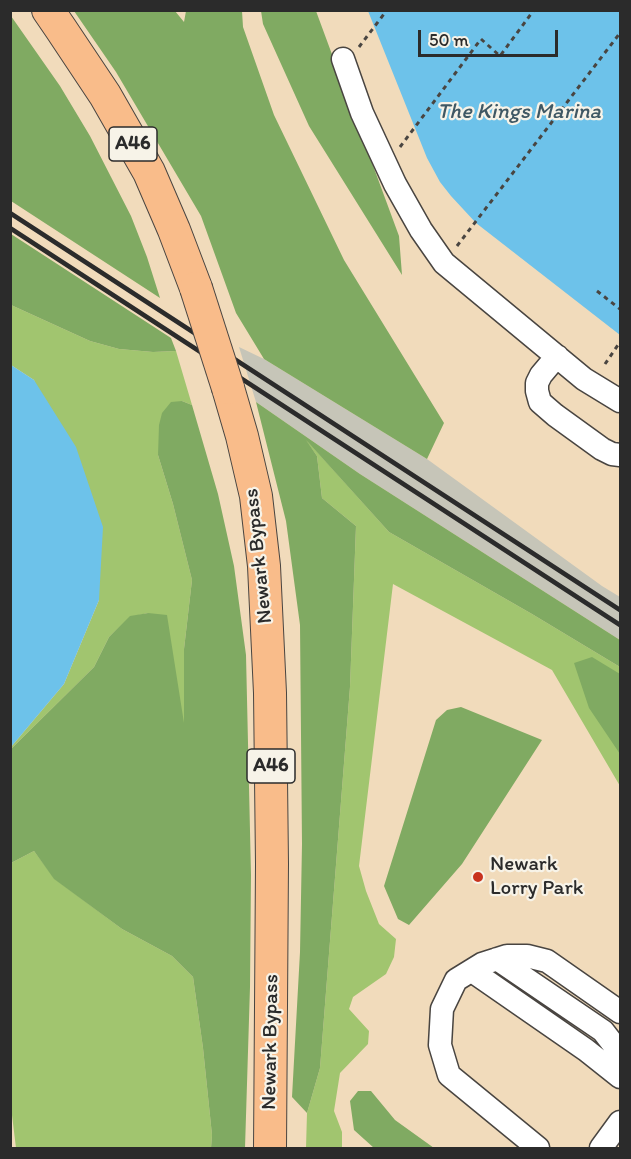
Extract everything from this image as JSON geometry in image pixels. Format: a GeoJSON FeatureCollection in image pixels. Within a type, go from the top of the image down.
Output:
{"type":"FeatureCollection","features":[{"type":"Feature","properties":{"kind":"highway","name":"Newark Bypass"},"geometry":{"type":"LineString","coordinates":[[48,10],[105,95],[149,172],[174,230],[196,288],[228,388],[256,496],[264,566],[270,693],[272,864],[270,1149]]}},
{"type":"Feature","properties":{"kind":"lane"},"geometry":{"type":"LineString","coordinates":[[344,62],[362,113],[386,165],[421,230],[444,263],[584,379],[621,401]]}},
{"type":"Feature","properties":{"kind":"lane"},"geometry":{"type":"LineString","coordinates":[[556,356],[537,383],[540,402],[602,449],[621,455]]}},
{"type":"Feature","properties":{"kind":"lane"},"geometry":{"type":"LineString","coordinates":[[538,1149],[449,1075],[440,1045],[442,1009],[456,980],[482,964],[507,956],[527,956],[547,961],[621,1012]]}},
{"type":"Feature","properties":{"kind":"lane"},"geometry":{"type":"LineString","coordinates":[[497,959],[603,1031],[621,1053]]}},
{"type":"Feature","properties":{"kind":"lane"},"geometry":{"type":"LineString","coordinates":[[472,971],[621,1077]]}},
{"type":"Feature","properties":{"kind":"lane"},"geometry":{"type":"LineString","coordinates":[[601,1149],[621,1122]]}},
{"type":"Feature","properties":{"kind":"path"},"geometry":{"type":"LineString","coordinates":[[344,62],[387,10]]}},
{"type":"Feature","properties":{"kind":"path"},"geometry":{"type":"LineString","coordinates":[[386,165],[481,39],[500,56],[534,10]]}},
{"type":"Feature","properties":{"kind":"path"},"geometry":{"type":"LineString","coordinates":[[444,263],[621,33]]}},
{"type":"Feature","properties":{"kind":"path"},"geometry":{"type":"LineString","coordinates":[[597,291],[621,309]]}},
{"type":"Feature","properties":{"kind":"path"},"geometry":{"type":"LineString","coordinates":[[605,364],[621,342]]}},
{"type":"Feature","properties":{"kind":"shaded area"},"geometry":{"type":"Polygon","coordinates":[[[239,347],[264,359],[427,459],[620,597],[620,640],[360,474],[256,402],[239,347]]]}},
{"type":"Feature","properties":{"kind":"green space"},"geometry":{"type":"Polygon","coordinates":[[[74,11],[175,11],[184,22],[186,11],[242,11],[243,27],[274,115],[344,260],[444,423],[427,459],[264,359],[236,313],[201,216],[116,72],[74,11]]]}},
{"type":"Feature","properties":{"kind":"green space"},"geometry":{"type":"Polygon","coordinates":[[[261,11],[316,11],[399,236],[402,275],[309,126],[263,24],[261,11]]]}},
{"type":"Feature","properties":{"kind":"green space"},"geometry":{"type":"Polygon","coordinates":[[[11,16],[60,86],[90,136],[131,216],[160,298],[11,201],[11,16]]]}},
{"type":"Feature","properties":{"kind":"green space"},"geometry":{"type":"Polygon","coordinates":[[[11,234],[171,338],[176,351],[153,352],[119,349],[90,341],[11,305],[11,234]]]}},
{"type":"Feature","properties":{"kind":"green space"},"geometry":{"type":"Polygon","coordinates":[[[11,305],[90,341],[119,349],[153,352],[176,351],[192,405],[182,401],[158,455],[192,580],[184,649],[184,729],[148,613],[130,617],[109,637],[94,667],[11,749],[64,684],[99,600],[34,380],[11,365],[11,305]]]}},
{"type":"Feature","properties":{"kind":"green space"},"geometry":{"type":"Polygon","coordinates":[[[182,401],[192,405],[218,494],[234,566],[246,655],[251,875],[245,1148],[211,1148],[212,1135],[203,1048],[193,977],[172,956],[122,929],[54,879],[34,851],[11,863],[11,749],[94,667],[109,637],[130,616],[148,613],[167,615],[184,723],[184,649],[192,580],[158,455],[159,425],[162,413],[171,402],[182,401]]]}},
{"type":"Feature","properties":{"kind":"green space"},"geometry":{"type":"Polygon","coordinates":[[[256,402],[360,474],[620,640],[620,667],[389,532],[306,440],[317,456],[322,498],[356,526],[350,687],[320,1068],[307,1113],[292,1097],[300,952],[302,844],[300,625],[286,521],[256,402]]]}},
{"type":"Feature","properties":{"kind":"green space"},"geometry":{"type":"Polygon","coordinates":[[[301,434],[389,532],[620,667],[620,786],[552,670],[393,584],[359,866],[379,924],[396,939],[394,957],[386,974],[353,997],[349,1009],[369,1031],[368,1044],[340,1073],[334,1111],[342,1132],[342,1148],[306,1148],[307,1113],[320,1068],[350,687],[356,526],[322,498],[317,456],[301,434]]]}},
{"type":"Feature","properties":{"kind":"green space"},"geometry":{"type":"Polygon","coordinates":[[[592,657],[620,674],[620,754],[589,708],[574,663],[592,657]]]}},
{"type":"Feature","properties":{"kind":"green space"},"geometry":{"type":"Polygon","coordinates":[[[461,707],[542,740],[462,864],[409,925],[398,919],[384,886],[436,720],[447,710],[461,707]]]}},
{"type":"Feature","properties":{"kind":"green space"},"geometry":{"type":"Polygon","coordinates":[[[34,851],[55,879],[122,929],[172,956],[193,977],[203,1048],[212,1135],[211,1148],[16,1148],[11,1107],[11,863],[34,851]]]}},
{"type":"Feature","properties":{"kind":"green space"},"geometry":{"type":"Polygon","coordinates":[[[358,1091],[371,1091],[395,1120],[434,1148],[374,1148],[354,1130],[350,1101],[358,1091]]]}},
{"type":"Feature","properties":{"kind":"water","name":"The Kings Marina"},"geometry":{"type":"Polygon","coordinates":[[[368,11],[620,11],[620,335],[476,223],[440,182],[427,158],[368,11]]]}},
{"type":"Feature","properties":{"kind":"water"},"geometry":{"type":"Polygon","coordinates":[[[11,365],[34,380],[76,447],[103,527],[99,600],[64,684],[11,747],[11,365]]]}},
{"type":"Feature","properties":{"kind":"railway"},"geometry":{"type":"LineString","coordinates":[[10,213],[620,610]]}},
{"type":"Feature","properties":{"kind":"railway"},"geometry":{"type":"LineString","coordinates":[[10,228],[620,625]]}},
{"type":"Feature","properties":{"kind":"place","name":"Newark Lorry Park"},"geometry":{"type":"Point","coordinates":[478,877]}}]}
